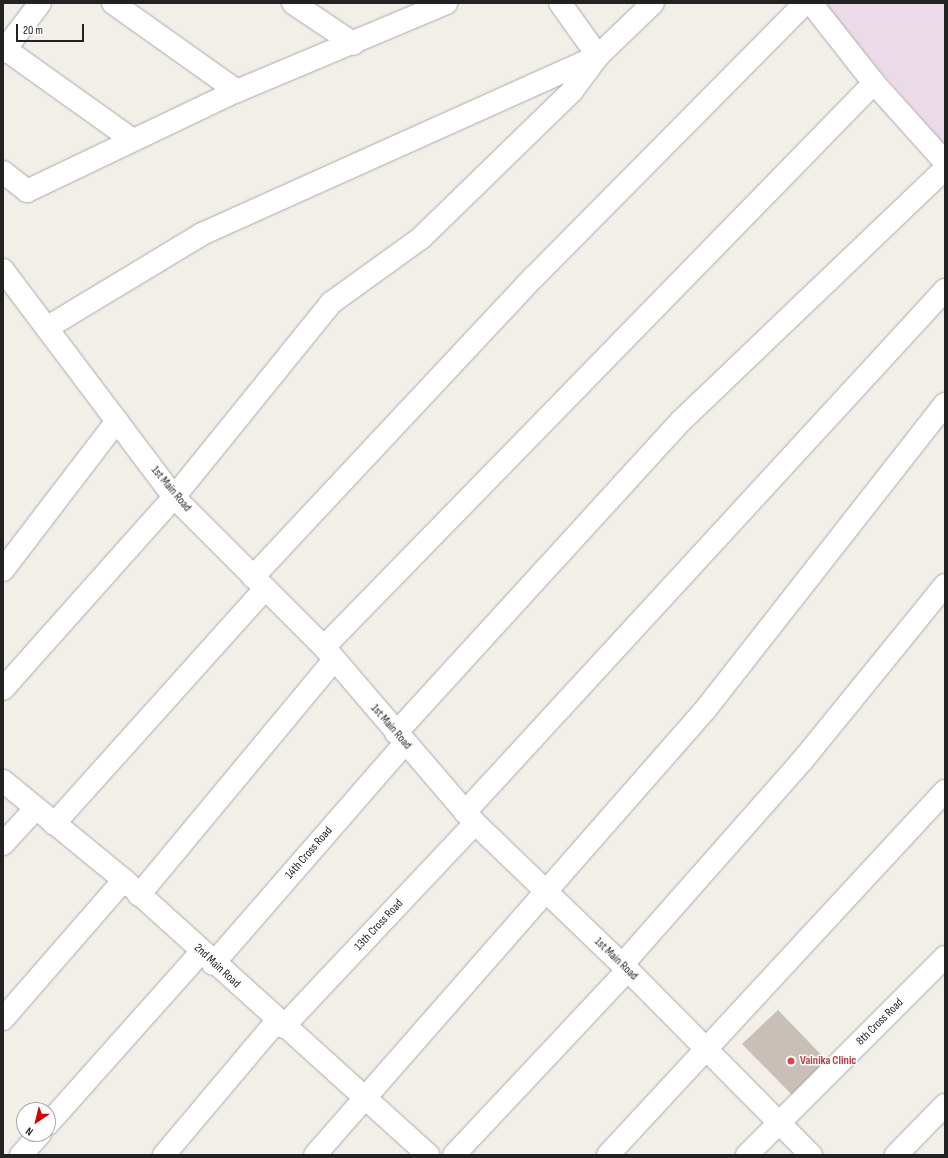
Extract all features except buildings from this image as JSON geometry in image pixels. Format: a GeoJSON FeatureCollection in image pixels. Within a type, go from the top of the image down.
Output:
{"type":"FeatureCollection","features":[{"type":"Feature","properties":{"kind":"street"},"geometry":{"type":"LineString","coordinates":[[40,3],[4,51],[131,139]]}},
{"type":"Feature","properties":{"kind":"street"},"geometry":{"type":"LineString","coordinates":[[113,3],[237,91]]}},
{"type":"Feature","properties":{"kind":"street"},"geometry":{"type":"LineString","coordinates":[[293,3],[354,44]]}},
{"type":"Feature","properties":{"kind":"street"},"geometry":{"type":"LineString","coordinates":[[3,172],[27,190],[131,139],[237,91],[354,44],[446,3]]}},
{"type":"Feature","properties":{"kind":"street"},"geometry":{"type":"LineString","coordinates":[[560,3],[598,56]]}},
{"type":"Feature","properties":{"kind":"street"},"geometry":{"type":"LineString","coordinates":[[3,689],[174,497],[330,303],[421,238],[550,116],[598,56],[653,3]]}},
{"type":"Feature","properties":{"kind":"street"},"geometry":{"type":"LineString","coordinates":[[54,824],[259,583],[533,278],[805,3]]}},
{"type":"Feature","properties":{"kind":"street"},"geometry":{"type":"LineString","coordinates":[[811,3],[874,83],[945,162]]}},
{"type":"Feature","properties":{"kind":"street"},"geometry":{"type":"LineString","coordinates":[[48,327],[202,234],[598,56]]}},
{"type":"Feature","properties":{"kind":"street"},"geometry":{"type":"LineString","coordinates":[[3,1018],[132,888],[329,654],[874,83]]}},
{"type":"Feature","properties":{"kind":"street","name":"14th Cross Road"},"geometry":{"type":"LineString","coordinates":[[56,1116],[207,958],[681,421],[945,169]]}},
{"type":"Feature","properties":{"kind":"street","name":"1st Main Road"},"geometry":{"type":"LineString","coordinates":[[3,270],[48,327],[174,497],[329,654],[400,738],[470,817],[625,967],[811,1155]]}},
{"type":"Feature","properties":{"kind":"street","name":"13th Cross Road"},"geometry":{"type":"LineString","coordinates":[[164,1155],[280,1024],[470,817],[945,290]]}},
{"type":"Feature","properties":{"kind":"street"},"geometry":{"type":"LineString","coordinates":[[315,1155],[365,1101],[705,710],[945,404]]}},
{"type":"Feature","properties":{"kind":"street"},"geometry":{"type":"LineString","coordinates":[[3,570],[117,421]]}},
{"type":"Feature","properties":{"kind":"street"},"geometry":{"type":"LineString","coordinates":[[454,1155],[625,967],[802,761],[944,590]]}},
{"type":"Feature","properties":{"kind":"street","name":"2nd Main Road"},"geometry":{"type":"LineString","coordinates":[[3,781],[132,888],[365,1101],[428,1155]]}},
{"type":"Feature","properties":{"kind":"street"},"geometry":{"type":"LineString","coordinates":[[608,1155],[707,1050],[945,791]]}},
{"type":"Feature","properties":{"kind":"street"},"geometry":{"type":"LineString","coordinates":[[3,844],[35,808]]}},
{"type":"Feature","properties":{"kind":"street","name":"8th Cross Road"},"geometry":{"type":"LineString","coordinates":[[747,1155],[945,957]]}},
{"type":"Feature","properties":{"kind":"street"},"geometry":{"type":"LineString","coordinates":[[896,1155],[945,1105]]}},
{"type":"Feature","properties":{"kind":"street"},"geometry":{"type":"LineString","coordinates":[[21,1155],[33,1142]]}},
{"type":"Feature","properties":{"kind":"shaded area"},"geometry":{"type":"Polygon","coordinates":[[[821,3],[945,3],[945,145],[821,3]]]}},
{"type":"Feature","properties":{"kind":"place","name":"Vainika Clinic"},"geometry":{"type":"Point","coordinates":[791,1061]}}]}
